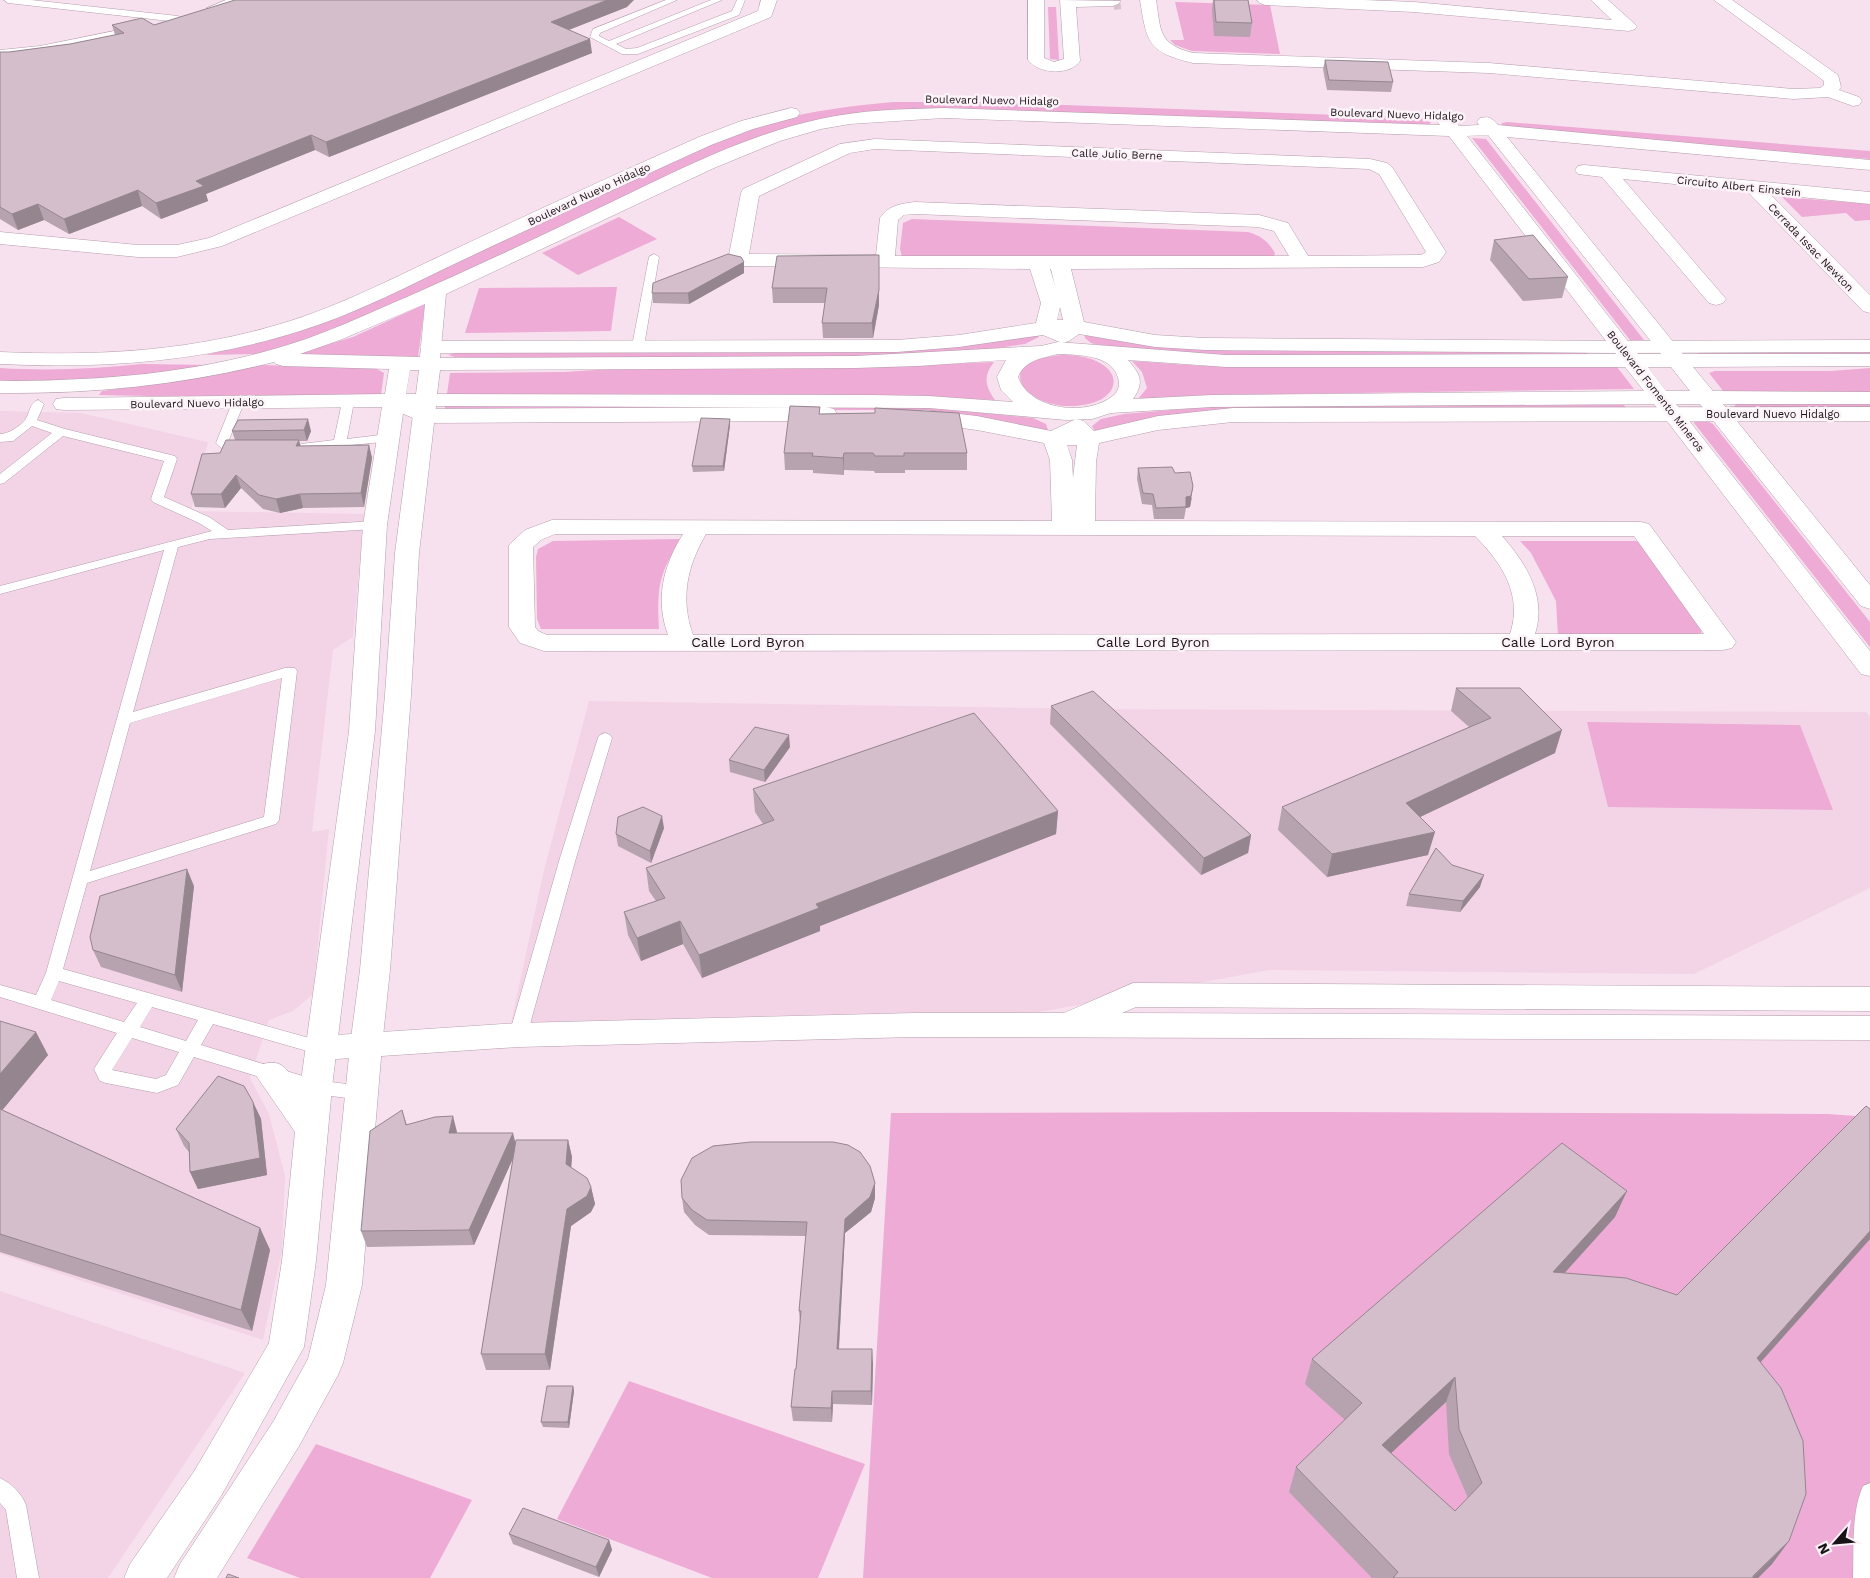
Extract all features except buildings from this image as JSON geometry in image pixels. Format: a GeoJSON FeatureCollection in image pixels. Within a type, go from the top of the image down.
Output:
{"type":"FeatureCollection","features":[{"type":"Feature","properties":{"kind":"street"},"geometry":{"type":"LineString","coordinates":[[0,238],[138,251],[177,251],[215,242],[765,14],[769,0]]}},
{"type":"Feature","properties":{"kind":"street"},"geometry":{"type":"LineString","coordinates":[[1036,0],[1036,60],[1047,67],[1062,66],[1072,61],[1070,0],[1084,3],[1113,1]]}},
{"type":"Feature","properties":{"kind":"street"},"geometry":{"type":"LineString","coordinates":[[1148,0],[1154,36],[1158,44],[1167,51],[1193,58],[1453,66],[1794,94],[1812,94],[1827,91],[1833,87],[1832,79],[1722,0]]}},
{"type":"Feature","properties":{"kind":"street"},"geometry":{"type":"LineString","coordinates":[[1265,0],[1441,3],[1629,26],[1599,0]]}},
{"type":"Feature","properties":{"kind":"street"},"geometry":{"type":"LineString","coordinates":[[1827,91],[1853,101]]}},
{"type":"Feature","properties":{"kind":"street","name":"Boulevard Nuevo Hidalgo"},"geometry":{"type":"LineString","coordinates":[[0,358],[86,361],[162,355],[234,343],[310,321],[346,307],[705,142],[747,125],[825,106],[868,101],[943,97],[1448,123]]}},
{"type":"Feature","properties":{"kind":"street","name":"Boulevard Nuevo Hidalgo"},"geometry":{"type":"LineString","coordinates":[[0,387],[37,405],[136,383],[256,360],[313,344],[436,292],[747,146],[821,124],[854,118],[891,114],[944,113],[1487,124],[1870,148]]}},
{"type":"Feature","properties":{"kind":"street","name":"Boulevard Fomento Mineros"},"geometry":{"type":"LineString","coordinates":[[1448,123],[1870,668]]}},
{"type":"Feature","properties":{"kind":"street"},"geometry":{"type":"LineString","coordinates":[[1487,124],[1870,601]]}},
{"type":"Feature","properties":{"kind":"street","name":"Boulevard Nuevo Hidalgo"},"geometry":{"type":"LineString","coordinates":[[1487,124],[1870,165]]}},
{"type":"Feature","properties":{"kind":"street","name":"Calle Julio Berne"},"geometry":{"type":"LineString","coordinates":[[875,144],[1370,164],[1381,167],[1386,171],[1436,252],[1432,258],[1423,261],[1302,262],[1038,263],[738,260],[750,193],[846,148],[875,144]]}},
{"type":"Feature","properties":{"kind":"street","name":"Circuito Albert Einstein"},"geometry":{"type":"LineString","coordinates":[[1584,170],[1870,198]]}},
{"type":"Feature","properties":{"kind":"street"},"geometry":{"type":"LineString","coordinates":[[1607,172],[1716,299]]}},
{"type":"Feature","properties":{"kind":"street","name":"Cerrada Issac Newton"},"geometry":{"type":"LineString","coordinates":[[1753,188],[1870,307]]}},
{"type":"Feature","properties":{"kind":"street"},"geometry":{"type":"LineString","coordinates":[[885,262],[889,218],[898,210],[915,208],[1259,221],[1281,227],[1302,262]]}},
{"type":"Feature","properties":{"kind":"street"},"geometry":{"type":"LineString","coordinates":[[1038,263],[1060,303],[1062,334]]}},
{"type":"Feature","properties":{"kind":"street"},"geometry":{"type":"LineString","coordinates":[[1059,263],[1069,295],[1060,303]]}},
{"type":"Feature","properties":{"kind":"street"},"geometry":{"type":"LineString","coordinates":[[194,1578],[286,1434],[325,1363],[344,1285],[366,1046],[375,970],[398,695],[407,553],[425,408],[436,292]]}},
{"type":"Feature","properties":{"kind":"street"},"geometry":{"type":"LineString","coordinates":[[1060,303],[1062,334]]}},
{"type":"Feature","properties":{"kind":"street"},"geometry":{"type":"LineString","coordinates":[[1052,412],[1022,400],[1010,389],[1008,383],[1009,370],[1020,359],[1037,352],[1062,334]]}},
{"type":"Feature","properties":{"kind":"street","name":"Boulevard Nuevo Hidalgo"},"geometry":{"type":"LineString","coordinates":[[162,355],[400,364],[430,355],[638,346],[897,346],[1062,334],[1205,344],[1627,354]]}},
{"type":"Feature","properties":{"kind":"street","name":"Boulevard Nuevo Hidalgo"},"geometry":{"type":"LineString","coordinates":[[1062,334],[1093,351],[1226,361],[1671,353],[1870,346]]}},
{"type":"Feature","properties":{"kind":"street"},"geometry":{"type":"LineString","coordinates":[[1093,351],[1119,363],[1130,380],[1130,386],[1123,398],[1108,407]]}},
{"type":"Feature","properties":{"kind":"street","name":"Boulevard Nuevo Hidalgo"},"geometry":{"type":"LineString","coordinates":[[430,355],[855,362],[1037,352]]}},
{"type":"Feature","properties":{"kind":"street","name":"Boulevard Nuevo Hidalgo"},"geometry":{"type":"LineString","coordinates":[[1671,353],[1870,360]]}},
{"type":"Feature","properties":{"kind":"street"},"geometry":{"type":"LineString","coordinates":[[144,1578],[208,1483],[286,1347],[299,1261],[316,1087],[362,731],[375,525],[400,364]]}},
{"type":"Feature","properties":{"kind":"street","name":"Boulevard Nuevo Hidalgo"},"geometry":{"type":"LineString","coordinates":[[1714,406],[1870,398]]}},
{"type":"Feature","properties":{"kind":"street","name":"Boulevard Nuevo Hidalgo"},"geometry":{"type":"LineString","coordinates":[[425,408],[871,400],[929,402],[1052,412],[1080,426],[1158,423],[1233,415],[1667,405]]}},
{"type":"Feature","properties":{"kind":"street","name":"Boulevard Nuevo Hidalgo"},"geometry":{"type":"LineString","coordinates":[[0,404],[394,401],[425,408],[870,414],[976,423],[1054,438]]}},
{"type":"Feature","properties":{"kind":"street","name":"Boulevard Nuevo Hidalgo"},"geometry":{"type":"LineString","coordinates":[[1080,426],[1108,407],[1212,401],[1667,405],[1870,414]]}},
{"type":"Feature","properties":{"kind":"street"},"geometry":{"type":"LineString","coordinates":[[1080,426],[1085,462],[1074,529],[1061,460],[1054,438],[1080,426]]}},
{"type":"Feature","properties":{"kind":"street"},"geometry":{"type":"LineString","coordinates":[[1061,460],[1085,462]]}},
{"type":"Feature","properties":{"kind":"street","name":"Calle Lord Byron"},"geometry":{"type":"LineString","coordinates":[[552,527],[1074,529],[1641,529],[1723,642],[544,643],[529,637],[522,627],[521,545],[533,535],[552,527]]}},
{"type":"Feature","properties":{"kind":"street"},"geometry":{"type":"LineString","coordinates":[[683,642],[674,612],[674,583],[682,554],[699,527]]}},
{"type":"Feature","properties":{"kind":"street"},"geometry":{"type":"LineString","coordinates":[[1482,529],[1508,556],[1523,584],[1528,614],[1520,642]]}},
{"type":"Feature","properties":{"kind":"street"},"geometry":{"type":"LineString","coordinates":[[1065,1025],[1133,995],[1870,999]]}},
{"type":"Feature","properties":{"kind":"street"},"geometry":{"type":"LineString","coordinates":[[321,1048],[518,1035],[915,1025],[1870,1028]]}},
{"type":"Feature","properties":{"kind":"street"},"geometry":{"type":"LineString","coordinates":[[271,1074],[312,1130]]}},
{"type":"Feature","properties":{"kind":"lane"},"geometry":{"type":"LineString","coordinates":[[8,0],[184,16]]}},
{"type":"Feature","properties":{"kind":"lane"},"geometry":{"type":"LineString","coordinates":[[78,0],[184,16]]}},
{"type":"Feature","properties":{"kind":"lane"},"geometry":{"type":"LineString","coordinates":[[204,10],[234,0]]}},
{"type":"Feature","properties":{"kind":"lane"},"geometry":{"type":"LineString","coordinates":[[609,44],[729,2],[736,13],[638,51],[625,52],[594,37],[596,31],[673,0]]}},
{"type":"Feature","properties":{"kind":"lane"},"geometry":{"type":"LineString","coordinates":[[0,53],[49,47],[147,27],[184,16]]}},
{"type":"Feature","properties":{"kind":"lane"},"geometry":{"type":"LineString","coordinates":[[638,346],[654,257]]}},
{"type":"Feature","properties":{"kind":"lane"},"geometry":{"type":"LineString","coordinates":[[340,442],[348,402]]}},
{"type":"Feature","properties":{"kind":"lane"},"geometry":{"type":"LineString","coordinates":[[238,403],[222,443],[229,448],[258,447]]}},
{"type":"Feature","properties":{"kind":"lane"},"geometry":{"type":"LineString","coordinates":[[0,438],[9,438],[37,405],[61,432],[171,459],[157,499],[204,520],[225,534]]}},
{"type":"Feature","properties":{"kind":"lane"},"geometry":{"type":"LineString","coordinates":[[0,480],[61,432]]}},
{"type":"Feature","properties":{"kind":"lane"},"geometry":{"type":"LineString","coordinates":[[296,447],[315,447],[340,442],[388,438]]}},
{"type":"Feature","properties":{"kind":"lane"},"geometry":{"type":"LineString","coordinates":[[0,590],[210,535],[375,525]]}},
{"type":"Feature","properties":{"kind":"lane"},"geometry":{"type":"LineString","coordinates":[[41,1004],[54,974],[172,544]]}},
{"type":"Feature","properties":{"kind":"lane"},"geometry":{"type":"LineString","coordinates":[[79,880],[271,820],[290,671],[123,720]]}},
{"type":"Feature","properties":{"kind":"lane"},"geometry":{"type":"LineString","coordinates":[[518,1035],[568,858],[605,738]]}},
{"type":"Feature","properties":{"kind":"lane"},"geometry":{"type":"LineString","coordinates":[[54,974],[321,1048]]}},
{"type":"Feature","properties":{"kind":"lane"},"geometry":{"type":"LineString","coordinates":[[0,991],[316,1087],[362,1093]]}},
{"type":"Feature","properties":{"kind":"lane"},"geometry":{"type":"LineString","coordinates":[[148,1000],[102,1070],[106,1076],[158,1086],[172,1080],[208,1017]]}},
{"type":"Feature","properties":{"kind":"lane"},"geometry":{"type":"LineString","coordinates":[[0,1488],[16,1505],[28,1578]]}},
{"type":"Feature","properties":{"kind":"lane"},"geometry":{"type":"LineString","coordinates":[[1864,1578],[1870,1493]]}},
{"type":"Feature","properties":{"kind":"shaded area"},"geometry":{"type":"Polygon","coordinates":[[[1175,2],[1270,5],[1280,54],[1192,51],[1175,45],[1170,40],[1184,40],[1175,2]]]}},
{"type":"Feature","properties":{"kind":"shaded area"},"geometry":{"type":"Polygon","coordinates":[[[1048,7],[1056,7],[1059,60],[1050,59],[1048,7]]]}},
{"type":"Feature","properties":{"kind":"shaded area"},"geometry":{"type":"Polygon","coordinates":[[[893,102],[983,102],[1420,118],[1428,119],[1431,122],[1429,125],[985,111],[818,121],[393,305],[306,340],[256,354],[205,355],[280,336],[353,310],[703,147],[748,130],[775,121],[818,111],[893,102]]]}},
{"type":"Feature","properties":{"kind":"shaded area"},"geometry":{"type":"Polygon","coordinates":[[[1502,123],[1870,151],[1870,159],[1509,131],[1501,126],[1502,123]]]}},
{"type":"Feature","properties":{"kind":"shaded area"},"geometry":{"type":"Polygon","coordinates":[[[1472,138],[1486,139],[1644,340],[1630,340],[1472,138]]]}},
{"type":"Feature","properties":{"kind":"shaded area"},"geometry":{"type":"Polygon","coordinates":[[[1782,197],[1870,204],[1870,220],[1855,221],[1846,213],[1802,217],[1782,197]]]}},
{"type":"Feature","properties":{"kind":"shaded area"},"geometry":{"type":"Polygon","coordinates":[[[619,217],[657,239],[578,275],[542,253],[619,217]]]}},
{"type":"Feature","properties":{"kind":"shaded area"},"geometry":{"type":"Polygon","coordinates":[[[912,219],[1248,232],[1264,240],[1275,253],[1273,260],[903,261],[900,249],[903,223],[912,219]]]}},
{"type":"Feature","properties":{"kind":"shaded area"},"geometry":{"type":"Polygon","coordinates":[[[617,287],[611,331],[465,333],[479,288],[617,287]]]}},
{"type":"Feature","properties":{"kind":"shaded area"},"geometry":{"type":"Polygon","coordinates":[[[425,304],[418,357],[293,355],[353,337],[425,304]]]}},
{"type":"Feature","properties":{"kind":"shaded area"},"geometry":{"type":"Polygon","coordinates":[[[1038,333],[1039,337],[1025,344],[979,351],[881,357],[455,357],[448,355],[456,353],[924,350],[1038,333]]]}},
{"type":"Feature","properties":{"kind":"shaded area"},"geometry":{"type":"Polygon","coordinates":[[[1084,333],[1181,348],[1235,351],[1586,351],[1588,355],[1238,356],[1103,346],[1091,343],[1085,338],[1084,333]]]}},
{"type":"Feature","properties":{"kind":"shaded area"},"geometry":{"type":"Polygon","coordinates":[[[1701,351],[1870,351],[1870,355],[1698,354],[1701,351]]]}},
{"type":"Feature","properties":{"kind":"shaded area"},"geometry":{"type":"Polygon","coordinates":[[[1062,355],[1088,358],[1104,366],[1113,377],[1114,384],[1112,389],[1107,395],[1092,403],[1070,406],[1051,404],[1035,397],[1024,388],[1020,377],[1024,367],[1038,359],[1062,355]]]}},
{"type":"Feature","properties":{"kind":"shaded area"},"geometry":{"type":"Polygon","coordinates":[[[1132,361],[1203,366],[1617,367],[1634,389],[1210,395],[1138,399],[1147,388],[1142,372],[1132,361]]]}},
{"type":"Feature","properties":{"kind":"shaded area"},"geometry":{"type":"Polygon","coordinates":[[[994,362],[988,372],[987,386],[995,400],[870,395],[447,394],[450,373],[564,372],[645,367],[863,367],[994,362]]]}},
{"type":"Feature","properties":{"kind":"shaded area"},"geometry":{"type":"Polygon","coordinates":[[[142,364],[211,365],[105,380],[25,382],[0,380],[0,368],[71,369],[142,364]]]}},
{"type":"Feature","properties":{"kind":"shaded area"},"geometry":{"type":"Polygon","coordinates":[[[260,365],[375,368],[384,373],[381,395],[254,398],[99,395],[102,391],[212,376],[260,365]]]}},
{"type":"Feature","properties":{"kind":"shaded area"},"geometry":{"type":"Polygon","coordinates":[[[1870,368],[1870,393],[1724,392],[1709,373],[1715,371],[1830,371],[1870,368]]]}},
{"type":"Feature","properties":{"kind":"shaded area"},"geometry":{"type":"Polygon","coordinates":[[[1736,404],[1870,404],[1870,409],[1741,409],[1734,407],[1736,404]]]}},
{"type":"Feature","properties":{"kind":"shaded area"},"geometry":{"type":"Polygon","coordinates":[[[1230,405],[1624,405],[1627,409],[1233,411],[1104,431],[1094,430],[1092,426],[1101,419],[1124,414],[1230,405]]]}},
{"type":"Feature","properties":{"kind":"shaded area"},"geometry":{"type":"Polygon","coordinates":[[[445,406],[930,407],[1033,418],[1046,424],[1048,430],[1041,431],[877,410],[445,411],[445,406]]]}},
{"type":"Feature","properties":{"kind":"shaded area"},"geometry":{"type":"Polygon","coordinates":[[[0,411],[81,413],[208,442],[191,511],[364,514],[353,637],[333,650],[312,832],[329,829],[313,994],[293,1011],[269,1020],[250,1078],[269,1114],[285,1176],[282,1250],[263,1340],[0,1254],[0,411]]]}},
{"type":"Feature","properties":{"kind":"shaded area"},"geometry":{"type":"Polygon","coordinates":[[[1696,419],[1704,419],[1713,424],[1870,622],[1870,647],[1694,423],[1696,419]]]}},
{"type":"Feature","properties":{"kind":"shaded area"},"geometry":{"type":"Polygon","coordinates":[[[681,539],[663,572],[658,603],[659,629],[541,629],[537,619],[536,557],[538,549],[553,541],[681,539]]]}},
{"type":"Feature","properties":{"kind":"shaded area"},"geometry":{"type":"Polygon","coordinates":[[[1520,541],[1636,541],[1645,546],[1702,630],[1701,633],[1690,636],[1558,637],[1556,601],[1531,553],[1520,541]]]}},
{"type":"Feature","properties":{"kind":"shaded area"},"geometry":{"type":"Polygon","coordinates":[[[589,701],[1091,709],[1866,712],[1870,717],[1870,888],[1694,974],[1269,970],[1040,1012],[509,1032],[544,870],[589,701]]]}},
{"type":"Feature","properties":{"kind":"shaded area"},"geometry":{"type":"Polygon","coordinates":[[[1587,722],[1800,725],[1833,810],[1608,807],[1587,722]]]}},
{"type":"Feature","properties":{"kind":"shaded area"},"geometry":{"type":"Polygon","coordinates":[[[891,1113],[1828,1114],[1870,1117],[1870,1578],[863,1578],[891,1113]]]}},
{"type":"Feature","properties":{"kind":"shaded area"},"geometry":{"type":"Polygon","coordinates":[[[0,1291],[245,1373],[108,1578],[0,1578],[0,1291]]]}},
{"type":"Feature","properties":{"kind":"shaded area"},"geometry":{"type":"Polygon","coordinates":[[[629,1381],[865,1464],[818,1578],[712,1578],[557,1519],[629,1381]]]}},
{"type":"Feature","properties":{"kind":"shaded area"},"geometry":{"type":"Polygon","coordinates":[[[316,1444],[472,1500],[430,1578],[300,1578],[247,1558],[316,1444]]]}},
{"type":"Feature","properties":{"kind":"tunnel"},"geometry":{"type":"LineString","coordinates":[[1113,1],[1120,0]]}}]}
